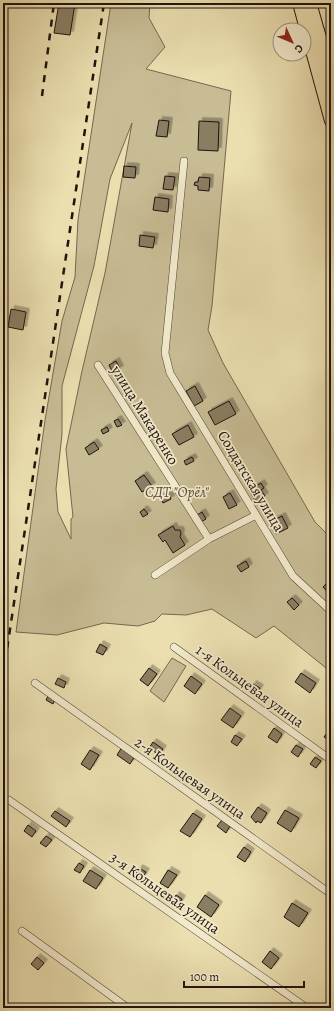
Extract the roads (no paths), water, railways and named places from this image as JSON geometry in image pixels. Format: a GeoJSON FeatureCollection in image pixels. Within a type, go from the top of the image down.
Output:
{"type":"FeatureCollection","features":[{"type":"Feature","properties":{"kind":"highway"},"geometry":{"type":"LineString","coordinates":[[299,3],[331,121]]}},
{"type":"Feature","properties":{"kind":"highway"},"geometry":{"type":"LineString","coordinates":[[310,3],[331,76]]}},
{"type":"Feature","properties":{"kind":"street","name":"Солдатская улица"},"geometry":{"type":"LineString","coordinates":[[184,161],[165,353],[170,373],[293,576],[331,611]]}},
{"type":"Feature","properties":{"kind":"street","name":"улица Макаренко"},"geometry":{"type":"LineString","coordinates":[[98,365],[209,539]]}},
{"type":"Feature","properties":{"kind":"street"},"geometry":{"type":"LineString","coordinates":[[155,575],[209,539],[256,515]]}},
{"type":"Feature","properties":{"kind":"street","name":"1-я Кольцевая улица"},"geometry":{"type":"LineString","coordinates":[[174,647],[331,760]]}},
{"type":"Feature","properties":{"kind":"street","name":"2-я Кольцевая улица"},"geometry":{"type":"LineString","coordinates":[[35,683],[331,894]]}},
{"type":"Feature","properties":{"kind":"street","name":"3-я Кольцевая улица"},"geometry":{"type":"LineString","coordinates":[[9,800],[307,1008]]}},
{"type":"Feature","properties":{"kind":"street"},"geometry":{"type":"LineString","coordinates":[[22,931],[128,1008]]}},
{"type":"Feature","properties":{"kind":"railway"},"geometry":{"type":"LineString","coordinates":[[42,96],[54,3]]}},
{"type":"Feature","properties":{"kind":"railway"},"geometry":{"type":"LineString","coordinates":[[3,676],[104,3]]}},
{"type":"Feature","properties":{"kind":"park label","name":"СДТ \"Орёл\""},"geometry":{"type":"Point","coordinates":[177,492]}}]}
